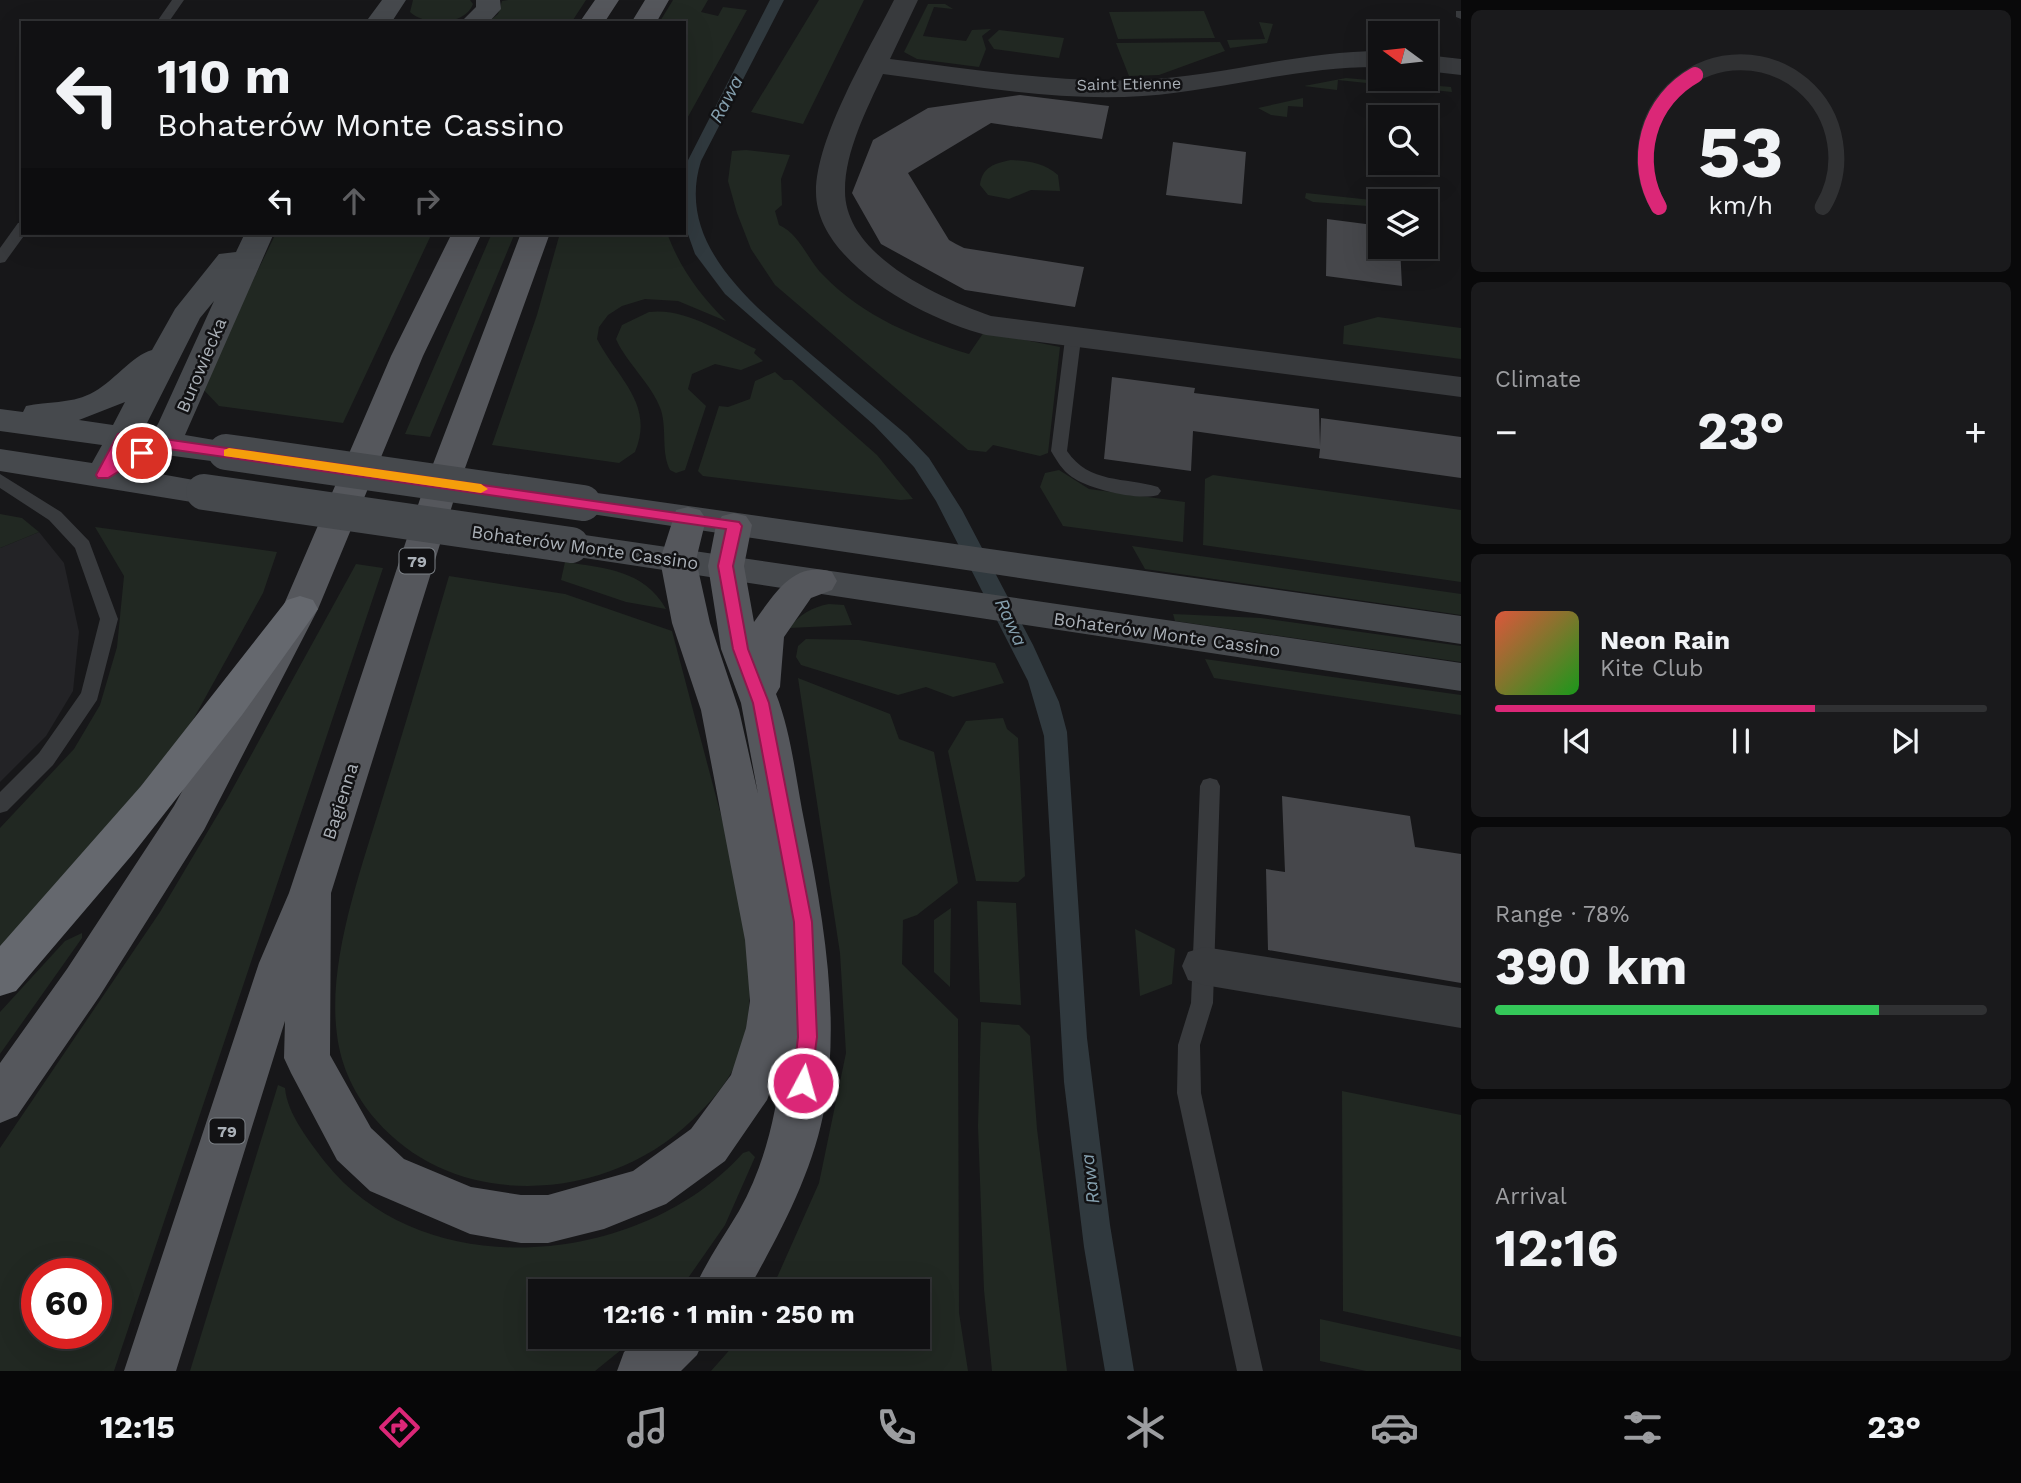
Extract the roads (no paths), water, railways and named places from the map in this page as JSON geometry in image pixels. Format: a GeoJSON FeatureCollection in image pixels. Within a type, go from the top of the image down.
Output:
{"type":"FeatureCollection","features":[{"type":"Feature","properties":{"kind":"highway"},"geometry":{"type":"LineString","coordinates":[[0,977],[83,887],[204,740],[300,609]]}},
{"type":"Feature","properties":{"kind":"main road"},"geometry":{"type":"LineString","coordinates":[[592,21],[607,0]]}},
{"type":"Feature","properties":{"kind":"main road"},"geometry":{"type":"LineString","coordinates":[[644,21],[657,0]]}},
{"type":"Feature","properties":{"kind":"main road"},"geometry":{"type":"LineString","coordinates":[[0,1101],[83,983],[189,818],[300,609],[407,356],[466,235]]}},
{"type":"Feature","properties":{"kind":"main road","name":"Bagienna"},"geometry":{"type":"LineString","coordinates":[[150,1371],[281,963],[310,893],[439,493],[534,235]]}},
{"type":"Feature","properties":{"kind":"main road"},"geometry":{"type":"LineString","coordinates":[[726,1279],[758,1225],[784,1162],[801,1106],[807,1037],[803,922],[761,703],[740,649],[726,566],[734,526]]}},
{"type":"Feature","properties":{"kind":"main road"},"geometry":{"type":"LineString","coordinates":[[310,893],[307,1058],[354,1144],[387,1174],[470,1210],[521,1219],[548,1219],[604,1205],[649,1188],[708,1145],[751,1085],[769,1028],[772,1001],[767,940],[720,710],[691,623],[683,539]]}},
{"type":"Feature","properties":{"kind":"main road"},"geometry":{"type":"LineString","coordinates":[[761,703],[765,635],[798,589],[832,582]]}},
{"type":"Feature","properties":{"kind":"main road"},"geometry":{"type":"LineString","coordinates":[[643,1371],[666,1349]]}},
{"type":"Feature","properties":{"kind":"street"},"geometry":{"type":"LineString","coordinates":[[474,21],[489,9],[488,0]]}},
{"type":"Feature","properties":{"kind":"street"},"geometry":{"type":"LineString","coordinates":[[906,0],[838,150],[831,178],[832,210],[852,244],[882,275],[927,303],[986,326],[1461,387]]}},
{"type":"Feature","properties":{"kind":"street","name":"Saint Etienne"},"geometry":{"type":"LineString","coordinates":[[877,65],[1017,82],[1148,87],[1174,85],[1301,62],[1368,59]]}},
{"type":"Feature","properties":{"kind":"street"},"geometry":{"type":"LineString","coordinates":[[1438,64],[1461,67]]}},
{"type":"Feature","properties":{"kind":"street","name":"Burowiecka"},"geometry":{"type":"LineString","coordinates":[[103,475],[186,316],[249,235]]}},
{"type":"Feature","properties":{"kind":"street","name":"Burowiecka"},"geometry":{"type":"LineString","coordinates":[[103,475],[162,443],[181,415],[211,337],[258,235]]}},
{"type":"Feature","properties":{"kind":"street"},"geometry":{"type":"LineString","coordinates":[[0,412],[52,415],[110,398],[138,379],[186,316]]}},
{"type":"Feature","properties":{"kind":"street"},"geometry":{"type":"LineString","coordinates":[[181,415],[220,451]]}},
{"type":"Feature","properties":{"kind":"street","name":"Bohaterów Monte Cassino"},"geometry":{"type":"LineString","coordinates":[[0,420],[583,503],[683,539],[726,566],[1461,677]]}},
{"type":"Feature","properties":{"kind":"street","name":"Bohaterów Monte Cassino"},"geometry":{"type":"LineString","coordinates":[[0,460],[571,545],[683,539],[734,526],[1461,630]]}},
{"type":"Feature","properties":{"kind":"street"},"geometry":{"type":"LineString","coordinates":[[1204,966],[1461,1008]]}},
{"type":"Feature","properties":{"kind":"lane"},"geometry":{"type":"LineString","coordinates":[[163,21],[178,0]]}},
{"type":"Feature","properties":{"kind":"lane"},"geometry":{"type":"LineString","coordinates":[[0,259],[21,229]]}},
{"type":"Feature","properties":{"kind":"lane"},"geometry":{"type":"LineString","coordinates":[[1073,339],[1059,451],[1064,461],[1086,479],[1152,491]]}},
{"type":"Feature","properties":{"kind":"lane"},"geometry":{"type":"LineString","coordinates":[[0,480],[55,516],[83,545],[109,620],[90,695],[46,759],[0,805]]}},
{"type":"Feature","properties":{"kind":"lane"},"geometry":{"type":"LineString","coordinates":[[1210,786],[1202,1003],[1189,1045],[1189,1093],[1250,1371]]}},
{"type":"Feature","properties":{"kind":"water","name":"Rawa"},"geometry":{"type":"Polygon","coordinates":[[[770,0],[784,0],[701,161],[696,192],[699,221],[710,247],[746,296],[907,435],[929,458],[962,510],[1033,645],[1059,702],[1067,732],[1087,1038],[1110,1225],[1134,1371],[1105,1371],[1084,1247],[1064,1082],[1044,736],[1028,681],[936,501],[914,467],[874,425],[725,294],[695,254],[686,229],[686,164],[770,0]]]}}]}
